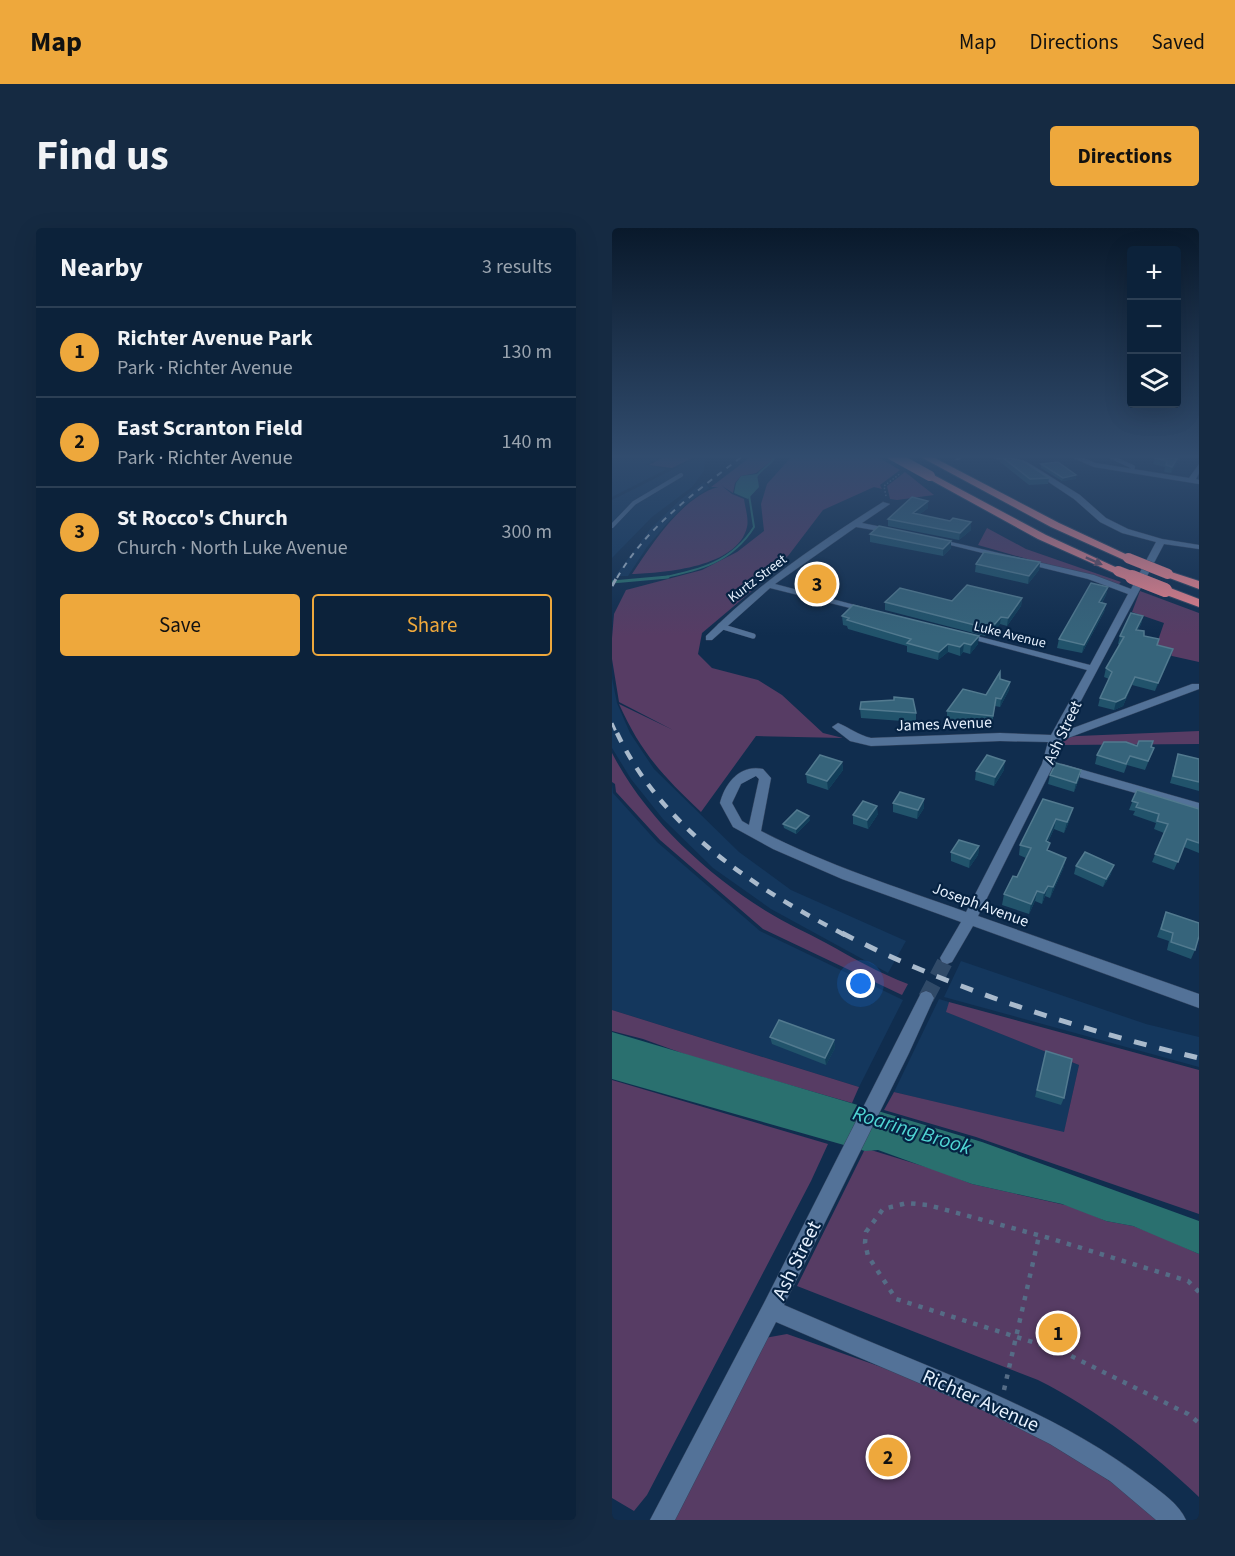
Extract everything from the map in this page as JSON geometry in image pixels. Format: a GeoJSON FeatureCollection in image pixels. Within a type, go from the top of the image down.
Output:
{"type":"FeatureCollection","features":[{"type":"Feature","properties":{"kind":"highway"},"geometry":{"type":"LineString","coordinates":[[1002,515],[1042,537],[1118,571],[1199,603]]}},
{"type":"Feature","properties":{"kind":"highway"},"geometry":{"type":"LineString","coordinates":[[1035,515],[1128,558],[1199,585]]}},
{"type":"Feature","properties":{"kind":"street","name":"Kurtz Street"},"geometry":{"type":"LineString","coordinates":[[709,638],[768,585],[867,515]]}},
{"type":"Feature","properties":{"kind":"street"},"geometry":{"type":"LineString","coordinates":[[1098,515],[1125,531],[1161,541],[1199,547]]}},
{"type":"Feature","properties":{"kind":"street"},"geometry":{"type":"LineString","coordinates":[[855,524],[900,533]]}},
{"type":"Feature","properties":{"kind":"street"},"geometry":{"type":"LineString","coordinates":[[922,537],[1091,577],[1133,593]]}},
{"type":"Feature","properties":{"kind":"street","name":"Ash Street"},"geometry":{"type":"LineString","coordinates":[[948,958],[1048,764],[1055,739],[1161,541]]}},
{"type":"Feature","properties":{"kind":"street"},"geometry":{"type":"LineString","coordinates":[[768,585],[874,613]]}},
{"type":"Feature","properties":{"kind":"street","name":"Luke Avenue"},"geometry":{"type":"LineString","coordinates":[[955,634],[1093,669]]}},
{"type":"Feature","properties":{"kind":"street"},"geometry":{"type":"LineString","coordinates":[[1055,739],[1196,686]]}},
{"type":"Feature","properties":{"kind":"street","name":"James Avenue"},"geometry":{"type":"LineString","coordinates":[[838,727],[854,738],[871,742],[1000,737],[1055,739]]}},
{"type":"Feature","properties":{"kind":"street"},"geometry":{"type":"LineString","coordinates":[[1048,764],[1199,807]]}},
{"type":"Feature","properties":{"kind":"street","name":"Joseph Avenue"},"geometry":{"type":"LineString","coordinates":[[754,833],[765,778],[759,772],[747,773],[739,778],[729,789],[726,803],[737,824],[778,846],[847,875],[1199,1001]]}},
{"type":"Feature","properties":{"kind":"street","name":"Ash Street"},"geometry":{"type":"LineString","coordinates":[[662,1520],[771,1310],[926,998]]}},
{"type":"Feature","properties":{"kind":"street","name":"Richter Avenue"},"geometry":{"type":"LineString","coordinates":[[771,1310],[1027,1418],[1095,1456],[1126,1478],[1174,1520]]}},
{"type":"Feature","properties":{"kind":"lane"},"geometry":{"type":"LineString","coordinates":[[612,526],[614,517]]}},
{"type":"Feature","properties":{"kind":"lane"},"geometry":{"type":"LineString","coordinates":[[720,626],[753,636]]}},
{"type":"Feature","properties":{"kind":"path"},"geometry":{"type":"LineString","coordinates":[[1199,1292],[1188,1281],[1039,1235],[928,1205],[907,1203],[883,1209],[866,1232],[865,1243],[868,1256],[896,1299],[1061,1351],[1188,1414],[1199,1423]]}},
{"type":"Feature","properties":{"kind":"path"},"geometry":{"type":"LineString","coordinates":[[1000,1407],[1039,1235]]}},
{"type":"Feature","properties":{"kind":"shaded area"},"geometry":{"type":"Polygon","coordinates":[[[612,515],[654,515],[652,517],[612,558],[612,515]]]}},
{"type":"Feature","properties":{"kind":"shaded area"},"geometry":{"type":"Polygon","coordinates":[[[664,515],[675,515],[647,547],[628,576],[615,576],[651,528],[664,515]]]}},
{"type":"Feature","properties":{"kind":"shaded area"},"geometry":{"type":"Polygon","coordinates":[[[676,515],[747,517],[747,527],[741,540],[730,551],[715,559],[681,569],[632,574],[676,515]]]}},
{"type":"Feature","properties":{"kind":"shaded area"},"geometry":{"type":"Polygon","coordinates":[[[762,515],[819,515],[788,556],[752,582],[759,585],[702,633],[698,654],[712,668],[758,680],[782,695],[823,733],[843,738],[756,736],[701,812],[654,763],[619,704],[673,730],[619,702],[612,659],[614,614],[626,590],[702,570],[737,552],[764,531],[762,515]]]}},
{"type":"Feature","properties":{"kind":"shaded area"},"geometry":{"type":"Polygon","coordinates":[[[987,528],[1026,549],[1121,582],[1118,585],[978,545],[987,528]]]}},
{"type":"Feature","properties":{"kind":"shaded area"},"geometry":{"type":"Polygon","coordinates":[[[1140,591],[1199,613],[1199,662],[1154,652],[1164,623],[1132,612],[1140,591]]]}},
{"type":"Feature","properties":{"kind":"shaded area"},"geometry":{"type":"Polygon","coordinates":[[[612,678],[617,703],[630,733],[654,769],[739,852],[791,890],[906,941],[888,973],[771,909],[713,868],[663,819],[631,779],[612,748],[612,678]]]}},
{"type":"Feature","properties":{"kind":"shaded area"},"geometry":{"type":"Polygon","coordinates":[[[1199,731],[1199,744],[1061,745],[1066,737],[1199,731]]]}},
{"type":"Feature","properties":{"kind":"shaded area"},"geometry":{"type":"Polygon","coordinates":[[[612,753],[641,799],[678,842],[699,861],[743,896],[781,920],[866,965],[908,984],[902,995],[763,929],[660,840],[616,792],[615,784],[612,782],[612,753]]]}},
{"type":"Feature","properties":{"kind":"shaded area"},"geometry":{"type":"Polygon","coordinates":[[[612,784],[613,793],[657,842],[760,931],[903,1000],[859,1087],[612,1010],[612,784]]]}},
{"type":"Feature","properties":{"kind":"shaded area"},"geometry":{"type":"Polygon","coordinates":[[[961,961],[1146,1024],[1199,1037],[1199,1067],[944,997],[961,961]]]}},
{"type":"Feature","properties":{"kind":"shaded area"},"geometry":{"type":"Polygon","coordinates":[[[939,999],[949,1002],[947,1012],[1079,1065],[1064,1133],[894,1092],[939,999]]]}},
{"type":"Feature","properties":{"kind":"shaded area"},"geometry":{"type":"Polygon","coordinates":[[[949,1002],[1199,1070],[1199,1214],[976,1137],[884,1110],[894,1092],[1064,1132],[1079,1065],[946,1012],[949,1002]]]}},
{"type":"Feature","properties":{"kind":"shaded area"},"geometry":{"type":"Polygon","coordinates":[[[612,1010],[859,1087],[852,1103],[690,1056],[643,1039],[612,1031],[612,1010]]]}},
{"type":"Feature","properties":{"kind":"shaded area"},"geometry":{"type":"Polygon","coordinates":[[[612,1080],[828,1144],[811,1181],[647,1495],[634,1511],[612,1498],[612,1080]]]}},
{"type":"Feature","properties":{"kind":"shaded area"},"geometry":{"type":"Polygon","coordinates":[[[871,1150],[972,1184],[1074,1207],[1106,1221],[1133,1226],[1157,1235],[1199,1254],[1199,1497],[1123,1432],[1081,1404],[1038,1380],[797,1286],[864,1151],[871,1150]]]}},
{"type":"Feature","properties":{"kind":"shaded area"},"geometry":{"type":"Polygon","coordinates":[[[787,1334],[1007,1411],[1155,1512],[1162,1520],[670,1520],[759,1339],[787,1334]]]}},
{"type":"Feature","properties":{"kind":"water"},"geometry":{"type":"Polygon","coordinates":[[[612,1032],[982,1142],[1199,1221],[1199,1254],[1133,1226],[1106,1221],[1062,1204],[972,1184],[878,1150],[865,1151],[612,1079],[612,1032]]]}},
{"type":"Feature","properties":{"kind":"building"},"geometry":{"type":"Polygon","coordinates":[[[892,515],[924,515],[950,521],[953,518],[971,522],[960,533],[888,519],[892,515]]]}},
{"type":"Feature","properties":{"kind":"building"},"geometry":{"type":"Polygon","coordinates":[[[879,526],[951,541],[943,549],[870,534],[879,526]]]}},
{"type":"Feature","properties":{"kind":"building"},"geometry":{"type":"Polygon","coordinates":[[[984,552],[1040,562],[1029,576],[976,564],[984,552]]]}},
{"type":"Feature","properties":{"kind":"building"},"geometry":{"type":"Polygon","coordinates":[[[1091,583],[1108,587],[1099,602],[1106,604],[1084,645],[1059,639],[1091,583]]]}},
{"type":"Feature","properties":{"kind":"building"},"geometry":{"type":"Polygon","coordinates":[[[967,585],[1022,598],[1008,618],[1001,617],[995,624],[990,623],[986,628],[885,602],[900,588],[952,601],[967,585]]]}},
{"type":"Feature","properties":{"kind":"building"},"geometry":{"type":"Polygon","coordinates":[[[853,605],[979,636],[971,645],[964,643],[960,647],[948,644],[939,652],[907,643],[911,639],[847,620],[849,618],[842,616],[853,605]]]}},
{"type":"Feature","properties":{"kind":"building"},"geometry":{"type":"Polygon","coordinates":[[[1131,613],[1143,616],[1136,630],[1144,631],[1144,636],[1159,639],[1157,645],[1173,649],[1158,683],[1135,677],[1125,698],[1116,702],[1100,698],[1112,672],[1106,668],[1124,637],[1120,636],[1131,613]]]}},
{"type":"Feature","properties":{"kind":"building"},"geometry":{"type":"Polygon","coordinates":[[[1000,672],[1000,679],[1010,682],[1001,699],[996,698],[993,716],[947,711],[963,689],[986,695],[1000,672]]]}},
{"type":"Feature","properties":{"kind":"building"},"geometry":{"type":"Polygon","coordinates":[[[894,697],[913,699],[916,713],[860,709],[861,702],[894,700],[894,697]]]}},
{"type":"Feature","properties":{"kind":"building"},"geometry":{"type":"Polygon","coordinates":[[[1139,741],[1153,741],[1151,747],[1154,748],[1148,761],[1130,756],[1126,764],[1097,755],[1104,742],[1126,742],[1137,746],[1139,741]]]}},
{"type":"Feature","properties":{"kind":"building"},"geometry":{"type":"Polygon","coordinates":[[[1178,754],[1199,759],[1199,782],[1173,776],[1178,754]]]}},
{"type":"Feature","properties":{"kind":"building"},"geometry":{"type":"Polygon","coordinates":[[[820,755],[842,762],[827,781],[806,774],[820,755]]]}},
{"type":"Feature","properties":{"kind":"building"},"geometry":{"type":"Polygon","coordinates":[[[987,755],[1005,761],[995,777],[976,771],[987,755]]]}},
{"type":"Feature","properties":{"kind":"building"},"geometry":{"type":"Polygon","coordinates":[[[1056,763],[1081,770],[1076,783],[1050,775],[1056,763]]]}},
{"type":"Feature","properties":{"kind":"building"},"geometry":{"type":"Polygon","coordinates":[[[1137,790],[1199,809],[1199,843],[1187,839],[1178,862],[1155,854],[1168,824],[1157,821],[1159,814],[1136,807],[1138,803],[1132,801],[1137,790]]]}},
{"type":"Feature","properties":{"kind":"building"},"geometry":{"type":"Polygon","coordinates":[[[900,792],[924,799],[918,810],[893,803],[900,792]]]}},
{"type":"Feature","properties":{"kind":"building"},"geometry":{"type":"Polygon","coordinates":[[[1043,799],[1073,808],[1067,822],[1056,819],[1046,841],[1050,843],[1047,850],[1066,858],[1053,887],[1048,886],[1044,893],[1037,891],[1031,904],[1004,894],[1013,876],[1017,877],[1031,848],[1020,845],[1043,799]]]}},
{"type":"Feature","properties":{"kind":"building"},"geometry":{"type":"Polygon","coordinates":[[[863,801],[877,806],[867,820],[853,815],[863,801]]]}},
{"type":"Feature","properties":{"kind":"building"},"geometry":{"type":"Polygon","coordinates":[[[797,810],[809,816],[796,829],[783,824],[797,810]]]}},
{"type":"Feature","properties":{"kind":"building"},"geometry":{"type":"Polygon","coordinates":[[[959,840],[979,846],[970,859],[951,852],[959,840]]]}},
{"type":"Feature","properties":{"kind":"building"},"geometry":{"type":"Polygon","coordinates":[[[1085,852],[1114,865],[1106,879],[1076,866],[1085,852]]]}},
{"type":"Feature","properties":{"kind":"building"},"geometry":{"type":"Polygon","coordinates":[[[1166,912],[1199,923],[1199,936],[1195,950],[1171,942],[1173,933],[1161,929],[1166,912]]]}},
{"type":"Feature","properties":{"kind":"building"},"geometry":{"type":"Polygon","coordinates":[[[779,1020],[834,1040],[825,1058],[770,1037],[779,1020]]]}},
{"type":"Feature","properties":{"kind":"building"},"geometry":{"type":"Polygon","coordinates":[[[1046,1051],[1072,1059],[1064,1098],[1037,1090],[1046,1051]]]}},
{"type":"Feature","properties":{"kind":"waterway","name":"Roaring Brook"},"geometry":{"type":"LineString","coordinates":[[664,577],[702,568],[736,549],[754,527],[752,515]]}},
{"type":"Feature","properties":{"kind":"waterway","name":"Roaring Brook"},"geometry":{"type":"LineString","coordinates":[[612,582],[664,577]]}},
{"type":"Feature","properties":{"kind":"waterway","name":"Roaring Brook"},"geometry":{"type":"LineString","coordinates":[[664,577],[668,577]]}},
{"type":"Feature","properties":{"kind":"tunnel"},"geometry":{"type":"LineString","coordinates":[[926,998],[947,958]]}},
{"type":"Feature","properties":{"kind":"railway"},"geometry":{"type":"LineString","coordinates":[[617,578],[643,542],[669,515]]}},
{"type":"Feature","properties":{"kind":"railway"},"geometry":{"type":"LineString","coordinates":[[612,586],[617,577]]}},
{"type":"Feature","properties":{"kind":"railway"},"geometry":{"type":"LineString","coordinates":[[612,723],[617,734]]}},
{"type":"Feature","properties":{"kind":"railway"},"geometry":{"type":"LineString","coordinates":[[617,733],[636,767],[659,798],[714,852],[777,897],[845,935]]}},
{"type":"Feature","properties":{"kind":"railway"},"geometry":{"type":"LineString","coordinates":[[842,933],[971,990],[1109,1035],[1199,1058]]}},
{"type":"Feature","properties":{"kind":"place","name":"St Rocco's Church"},"geometry":{"type":"Point","coordinates":[817,584]}},
{"type":"Feature","properties":{"kind":"place","name":"Richter Avenue Park"},"geometry":{"type":"Point","coordinates":[1058,1333]}},
{"type":"Feature","properties":{"kind":"place","name":"East Scranton Field"},"geometry":{"type":"Point","coordinates":[888,1457]}}]}
